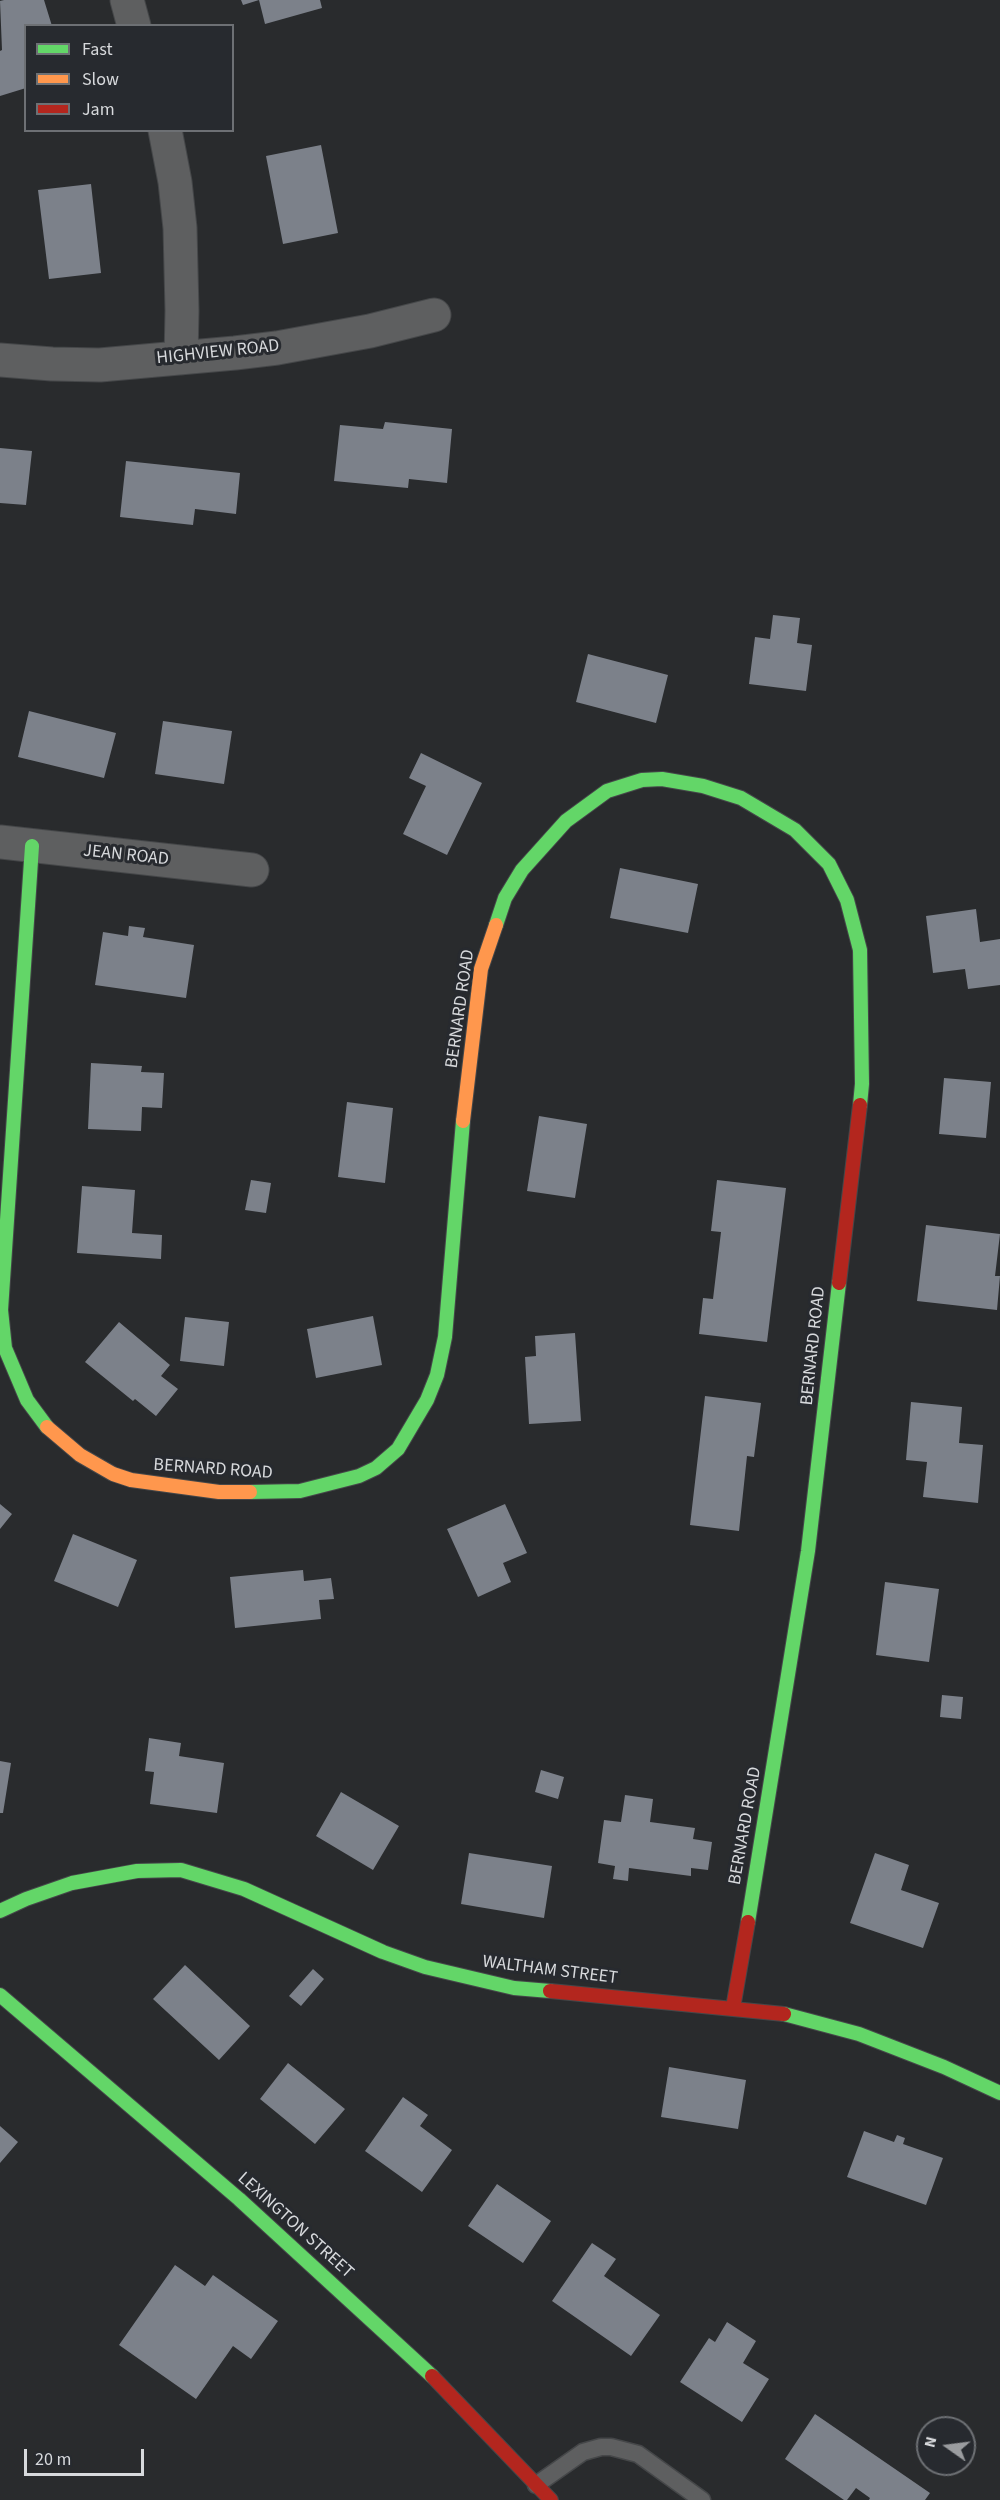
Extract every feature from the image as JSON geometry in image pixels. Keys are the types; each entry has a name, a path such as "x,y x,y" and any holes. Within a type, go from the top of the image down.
{"street":[{"path":"127,0 133,24"},
{"path":"165,132 175,182 180,228 182,311 180,358"},
{"name":"HIGHVIEW ROAD","path":"0,360 100,365 180,358 295,345 370,331 434,315"},
{"name":"BERNARD ROAD","path":"32,846 2,1270 1,1310 5,1348 18,1383 33,1408 50,1430 96,1466 131,1480 168,1487 219,1492 300,1491 359,1476 376,1468 398,1449 428,1400 446,1337 463,1125 481,969 505,898 522,870 566,821 607,791 642,780 662,779 703,786 741,798 795,830 829,864 848,900 860,950 862,1084 808,1551 785,1704 733,2008"},
{"name":"JEAN ROAD","path":"0,842 252,870"},
{"name":"WALTHAM STREET","path":"0,1911 72,1883 137,1871 181,1870 244,1889 383,1952 468,1978 514,1988 796,2016 859,2034 944,2067 1000,2093"},
{"name":"LEXINGTON STREET","path":"0,1995 239,2199 427,2371 550,2500"}],"lane":[{"path":"536,2485 583,2452 601,2447 621,2448 638,2454 702,2500"}],"building":[{"path":"44,0 51,24 24,24 24,89 0,96 0,51 2,50 0,1"},
{"path":"241,0 259,0 243,5"},
{"path":"259,0 320,0 322,8 265,24"},
{"path":"321,145 338,233 283,244 266,156"},
{"path":"91,184 101,273 49,279 38,190"},
{"path":"385,422 452,429 447,483 409,479 408,488 334,481 340,425 383,429"},
{"path":"0,448 32,451 26,505 0,503"},
{"path":"126,461 240,473 236,514 195,509 193,525 120,517"},
{"path":"773,615 800,618 797,643 812,645 806,691 749,684 755,637 770,639"},
{"path":"588,654 668,675 656,723 576,702"},
{"path":"29,711 116,733 104,778 18,757"},
{"path":"163,721 232,731 224,784 155,774"},
{"path":"421,753 482,783 447,855 403,834 426,786 409,778"},
{"path":"620,868 698,884 688,933 610,918"},
{"path":"976,909 980,942 1000,939 1000,985 968,989 965,969 933,973 926,916"},
{"path":"129,926 145,928 143,937 194,945 186,998 95,985 103,932 128,936"},
{"path":"91,1063 142,1066 141,1072 164,1073 162,1108 142,1107 141,1131 88,1129"},
{"path":"944,1078 991,1082 986,1138 939,1134"},
{"path":"347,1102 393,1108 385,1183 338,1177"},
{"path":"539,1116 587,1124 575,1198 527,1191"},
{"path":"251,1180 271,1183 266,1213 245,1210"},
{"path":"717,1180 786,1188 767,1342 699,1334 703,1298 713,1299 721,1232 711,1231"},
{"path":"82,1186 135,1190 132,1233 162,1235 161,1259 77,1253"},
{"path":"926,1225 1000,1234 995,1276 1000,1276 997,1310 917,1301"},
{"path":"373,1316 382,1365 316,1378 307,1329"},
{"path":"185,1317 229,1322 224,1366 180,1361"},
{"path":"119,1322 170,1365 161,1376 178,1389 156,1416 135,1399 133,1401 85,1362"},
{"path":"575,1333 581,1421 529,1424 525,1357 536,1356 535,1336"},
{"path":"705,1396 761,1403 754,1457 747,1456 739,1531 690,1525"},
{"path":"911,1402 962,1407 959,1443 983,1445 978,1503 923,1497 927,1462 906,1460"},
{"path":"0,1504 12,1514 0,1529"},
{"path":"505,1504 527,1553 503,1563 511,1582 478,1597 447,1529"},
{"path":"73,1534 137,1560 118,1607 54,1581"},
{"path":"303,1570 304,1581 331,1578 334,1599 319,1600 321,1619 235,1628 230,1577"},
{"path":"885,1582 939,1589 929,1662 876,1655"},
{"path":"942,1695 963,1697 961,1719 940,1717"},
{"path":"149,1738 181,1743 179,1756 224,1763 217,1813 150,1804 154,1772 145,1771"},
{"path":"0,1761 11,1763 3,1813 0,1813"},
{"path":"541,1770 564,1777 558,1799 535,1792"},
{"path":"341,1792 399,1826 373,1870 316,1836"},
{"path":"625,1795 653,1799 650,1822 695,1828 693,1839 712,1842 708,1870 691,1868 691,1876 629,1868 628,1881 613,1879 615,1866 598,1863 604,1820 621,1822"},
{"path":"469,1853 552,1866 544,1918 461,1904"},
{"path":"875,1853 909,1865 901,1890 939,1903 923,1948 850,1923"},
{"path":"185,1965 250,2026 219,2060 153,1999"},
{"path":"313,1969 324,1979 301,2006 289,1996"},
{"path":"288,2063 345,2109 315,2144 260,2099"},
{"path":"669,2067 746,2080 738,2129 661,2117"},
{"path":"403,2097 428,2115 420,2126 452,2150 422,2192 365,2151"},
{"path":"0,2126 18,2142 0,2163"},
{"path":"864,2131 894,2142 897,2135 905,2138 903,2144 943,2158 926,2205 847,2177"},
{"path":"497,2184 551,2221 523,2263 468,2226"},
{"path":"592,2243 616,2259 604,2276 660,2315 631,2356 552,2301"},
{"path":"175,2265 205,2286 213,2275 278,2321 251,2359 233,2346 196,2399 119,2345"},
{"path":"727,2322 756,2341 743,2363 769,2379 742,2422 680,2382 709,2338 715,2342"},
{"path":"815,2414 930,2493 925,2500 869,2500 870,2498 856,2488 847,2500 844,2500 785,2459"}],"traffic: fast":[{"path":"496,925 505,898 522,870 566,821 607,791 642,780 662,779 703,786 741,798 795,830 829,864 847,900 860,950 862,1084 860,1105"},
{"path":"32,846 1,1310 5,1348 27,1400 47,1427"},
{"path":"250,1492 300,1491 359,1476 376,1468 398,1449 427,1400 437,1375 445,1337 463,1121"},
{"path":"748,1922 808,1551 839,1283"},
{"path":"0,1911 72,1883 137,1871 181,1870 244,1889 383,1952 425,1967 514,1988 550,1991"},
{"path":"0,1995 239,2199 432,2376"},
{"path":"784,2014 859,2034 944,2067 1000,2093"}],"traffic: slow":[{"path":"463,1121 481,969 496,925"},
{"path":"47,1427 80,1455 113,1474 131,1480 219,1492 250,1492"}],"traffic: jam":[{"path":"839,1283 860,1105"},
{"path":"733,2008 748,1922"},
{"path":"550,1991 784,2014"},
{"path":"432,2376 551,2500"}]}
